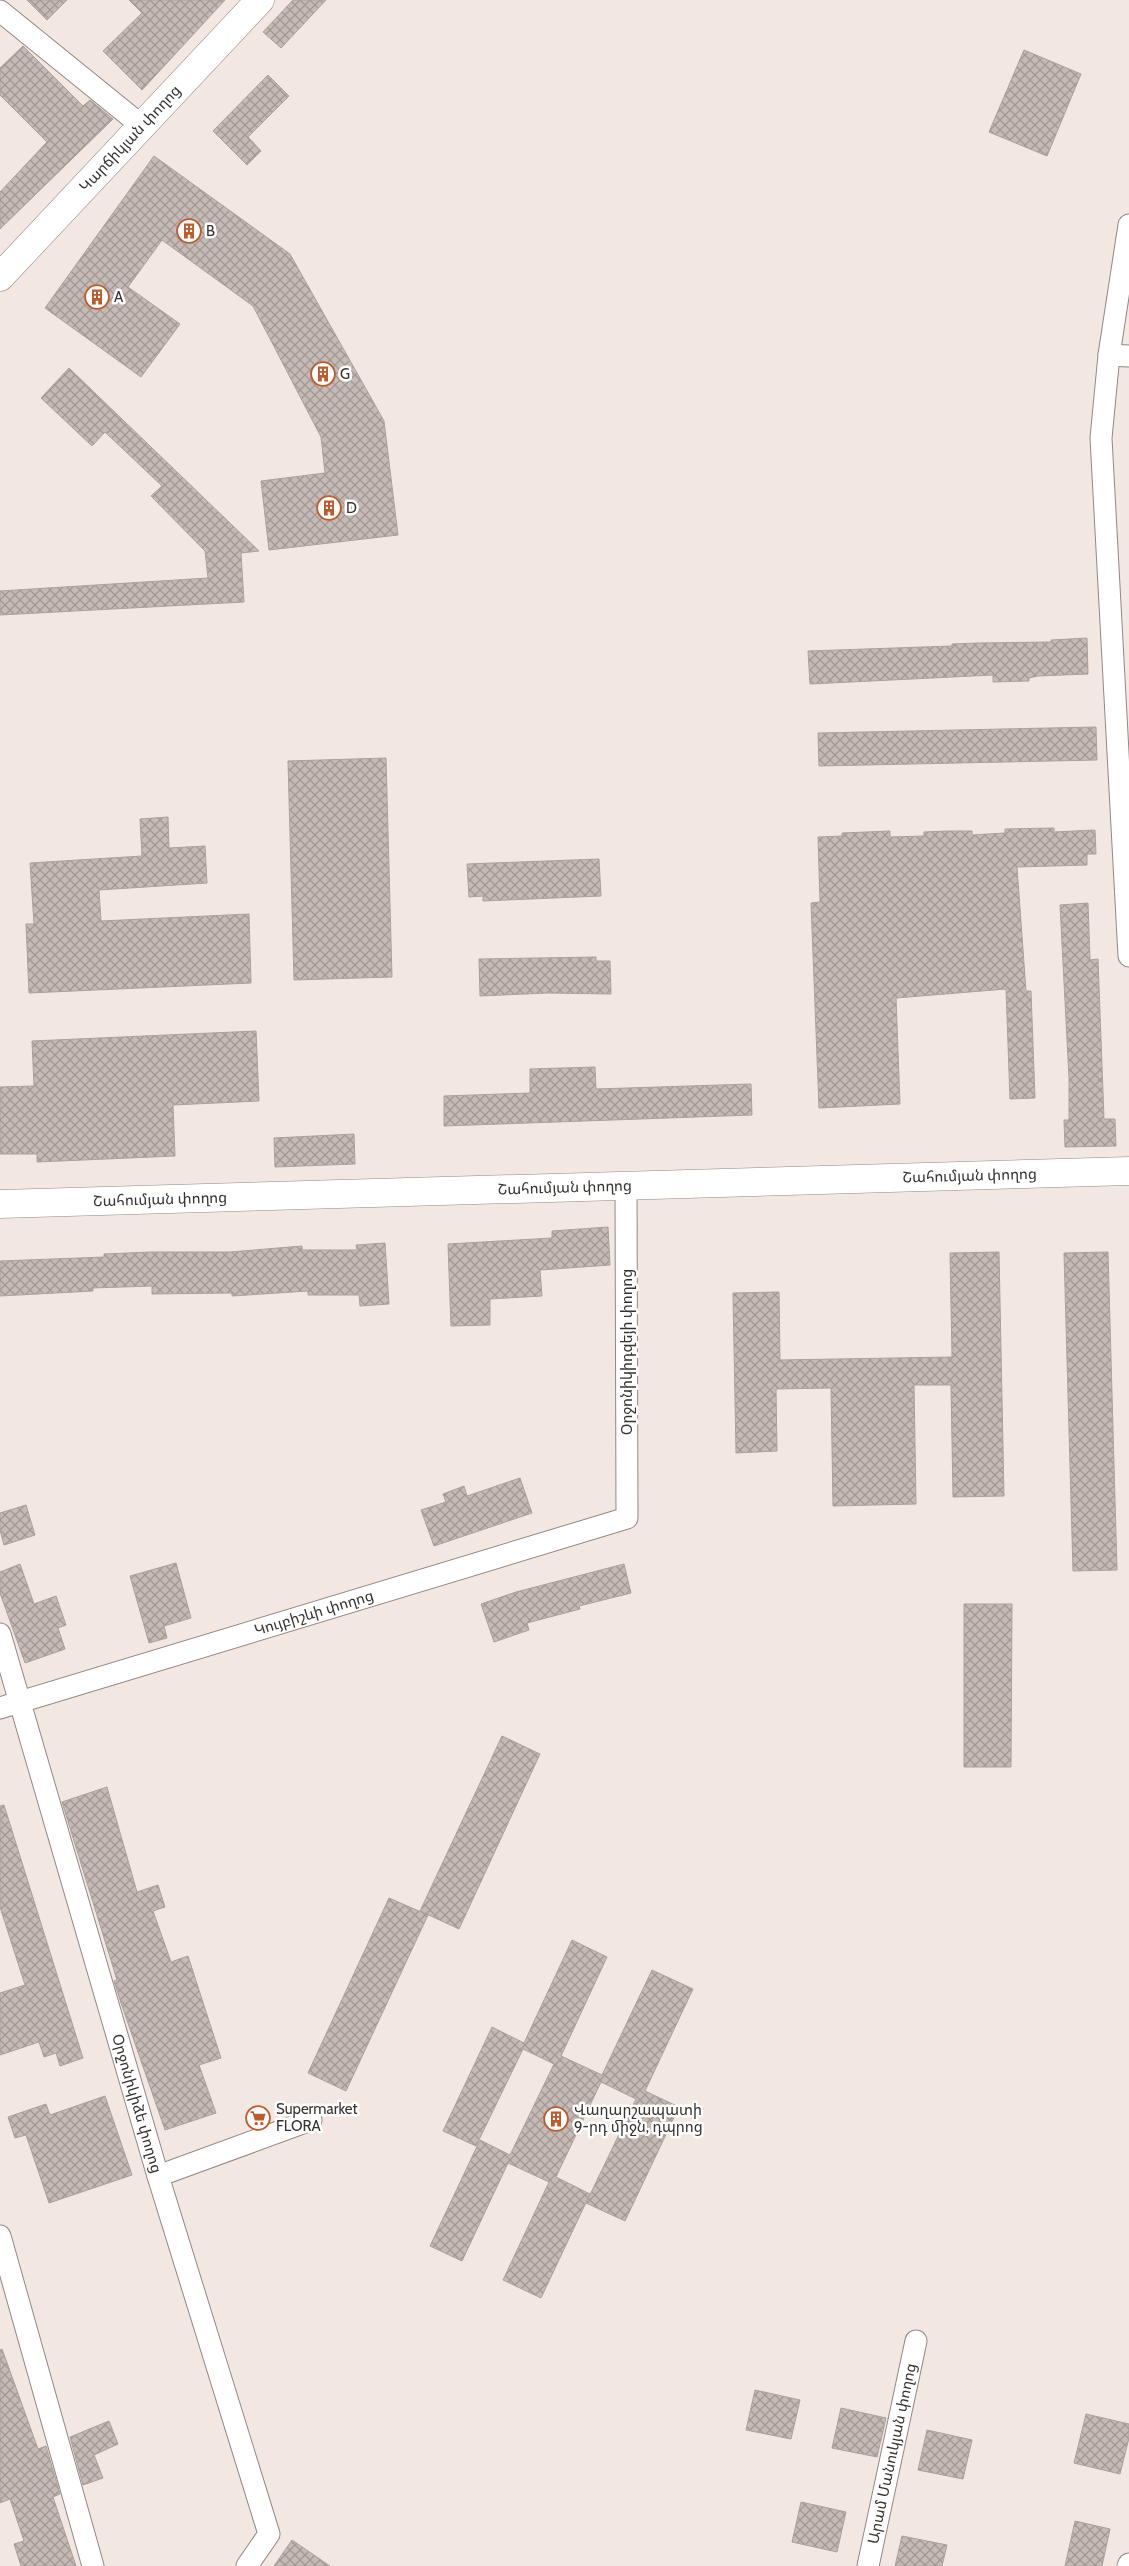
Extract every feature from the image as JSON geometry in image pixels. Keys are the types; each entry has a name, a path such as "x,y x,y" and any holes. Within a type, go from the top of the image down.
{"main road":[{"name":"Կարճիկյան փողոց","path":"0,277 260,0"},
{"name":"Շահումյան փողոց","path":"0,1204 1129,1172"}],"street":[{"path":"0,11 142,126"},
{"path":"1129,225 1119,356 1101,438 1129,956"},
{"name":"Օրջոնիկիդզեյի փողոց","path":"626,1186 627,1518"},
{"name":"Կույբիշևի փողոց","path":"0,1708 21,1700 627,1518"},
{"name":"Օրջոնիկիձե փողոց","path":"0,1634 21,1700 158,2176 269,2534 247,2566"},
{"path":"158,2176 311,2120"},
{"path":"0,2236 93,2566"},
{"name":"Արամ Մանուկյան փողոց","path":"868,2566 916,2341"}],"building":[{"path":"27,0 67,0 47,20"},
{"path":"129,0 225,0 142,90 103,51 142,13"},
{"path":"293,0 326,0 281,48 263,32"},
{"path":"23,46 83,106 90,100 113,119 0,229 0,192 47,142 0,95 0,68"},
{"path":"1024,50 1081,74 1047,156 989,132"},
{"path":"268,75 289,96 248,137 261,151 247,165 213,131"},
{"path":"154,156 290,254 384,421 398,535 269,550 261,481 325,473 321,437 253,306 162,240 128,287 180,324 141,377 45,308"},
{"path":"69,368 259,551 241,553 244,602 0,615 0,591 208,578 205,551 151,496 162,486 105,432 92,446 41,398"},
{"path":"1087,638 1088,674 1038,676 1029,678 1029,681 993,682 993,675 810,684 808,651 952,646 952,644 978,643 1051,642 1051,640"},
{"path":"1096,727 1097,760 819,766 818,733"},
{"path":"386,758 392,977 294,980 288,761"},
{"path":"168,817 169,848 205,846 207,883 99,890 101,921 249,914 251,983 29,993 26,924 34,924 30,863 142,856 140,819"},
{"path":"1054,828 1054,832 1095,830 1096,854 1087,854 1087,865 1017,867 1026,991 1031,991 1035,1098 1010,1099 1006,989 896,998 900,1104 819,1108 811,903 820,902 818,837 842,836 842,833 890,831 890,837 924,836 924,832 947,831 972,831 972,835 1005,833 1005,829"},
{"path":"599,859 601,896 483,901 483,896 469,897 467,864"},
{"path":"1088,903 1090,960 1098,959 1104,1119 1115,1119 1116,1146 1065,1147 1064,1120 1069,1120 1069,1078 1060,905"},
{"path":"596,957 596,961 610,961 611,994 548,993 480,996 479,959"},
{"path":"256,1031 259,1101 173,1105 175,1156 37,1162 37,1154 0,1154 0,1087 34,1086 32,1041"},
{"path":"595,1067 596,1089 751,1084 752,1115 444,1126 444,1096 530,1093 530,1069"},
{"path":"354,1134 355,1164 275,1167 274,1138"},
{"path":"608,1227 610,1265 540,1270 542,1296 490,1299 490,1325 451,1326 448,1244 552,1238 552,1231"},
{"path":"385,1243 389,1304 360,1306 359,1295 308,1295 308,1291 232,1296 232,1293 152,1294 152,1286 93,1288 93,1291 0,1296 0,1261 104,1257 104,1254 151,1252 230,1252 302,1246 302,1250 357,1250 356,1245"},
{"path":"999,1252 1004,1496 953,1497 951,1385 914,1385 916,1504 833,1506 831,1388 776,1389 777,1451 736,1453 733,1293 779,1292 780,1360 952,1357 950,1253"},
{"path":"1108,1252 1117,1570 1073,1571 1064,1253"},
{"path":"520,1478 532,1513 434,1546 421,1510 446,1502 443,1494 464,1486 467,1496"},
{"path":"26,1505 35,1535 4,1545 0,1530 0,1513"},
{"path":"176,1563 191,1618 164,1626 167,1638 149,1643 130,1576"},
{"path":"20,1564 34,1604 56,1596 66,1625 58,1628 65,1649 25,1663 0,1593 0,1572"},
{"path":"624,1564 631,1593 579,1606 580,1609 527,1623 529,1630 494,1642 481,1604 516,1592"},
{"path":"964,1604 1012,1604 1011,1767 964,1767"},
{"path":"502,1736 540,1754 459,1929 420,1911"},
{"path":"107,1787 137,1892 158,1885 165,1907 153,1911 171,1962 188,1956 221,2058 199,2065 216,2113 165,2130 114,1981 117,1980 62,1802"},
{"path":"4,1805 83,2058 60,2066 56,2053 44,2057 39,2042 0,2055 0,1993 25,1985 0,1907 0,1806"},
{"path":"389,1898 428,1915 346,2091 308,2073"},
{"name":"Վաղարշապատի 9-րդ միջն, դպրոց","path":"572,1940 607,1957 561,2056 602,2075 652,1970 693,1989 645,2091 679,2107 625,2221 586,2203 636,2099 601,2082 556,2177 590,2194 541,2298 503,2280 549,2182 508,2163 462,2261 430,2246 480,2140 510,2155 554,2064 523,2049 476,2146 443,2131 492,2027 524,2043"},
{"path":"105,2096 132,2175 49,2203 26,2135 15,2138 8,2117 46,2104 50,2115"},
{"path":"2,2349 38,2449 46,2446 60,2494 53,2497 76,2566 21,2566 14,2544 24,2541 10,2499 0,2503 0,2350"},
{"path":"755,2390 800,2400 791,2439 746,2430"},
{"path":"841,2408 886,2418 877,2457 832,2448"},
{"path":"1086,2414 1129,2424 1129,2438 1120,2474 1074,2463"},
{"path":"109,2421 118,2444 94,2455 103,2478 83,2485 70,2437"},
{"path":"927,2430 972,2440 963,2479 918,2470"},
{"path":"801,2502 846,2512 837,2552 792,2542"},
{"path":"1075,2521 1110,2529 1102,2566 1065,2566"},
{"path":"902,2536 947,2545 942,2566 895,2566"},
{"path":"292,2540 330,2566 274,2566"}],"place":[{"name":"B","path":"189,231"},
{"name":"A","path":"97,297"},
{"name":"G","path":"323,374"},
{"name":"D","path":"329,508"},
{"name":"Supermarket FLORA","path":"258,2118"},
{"name":"Վաղարշապատի 9-րդ միջն, դպրոց","path":"556,2119"}]}
